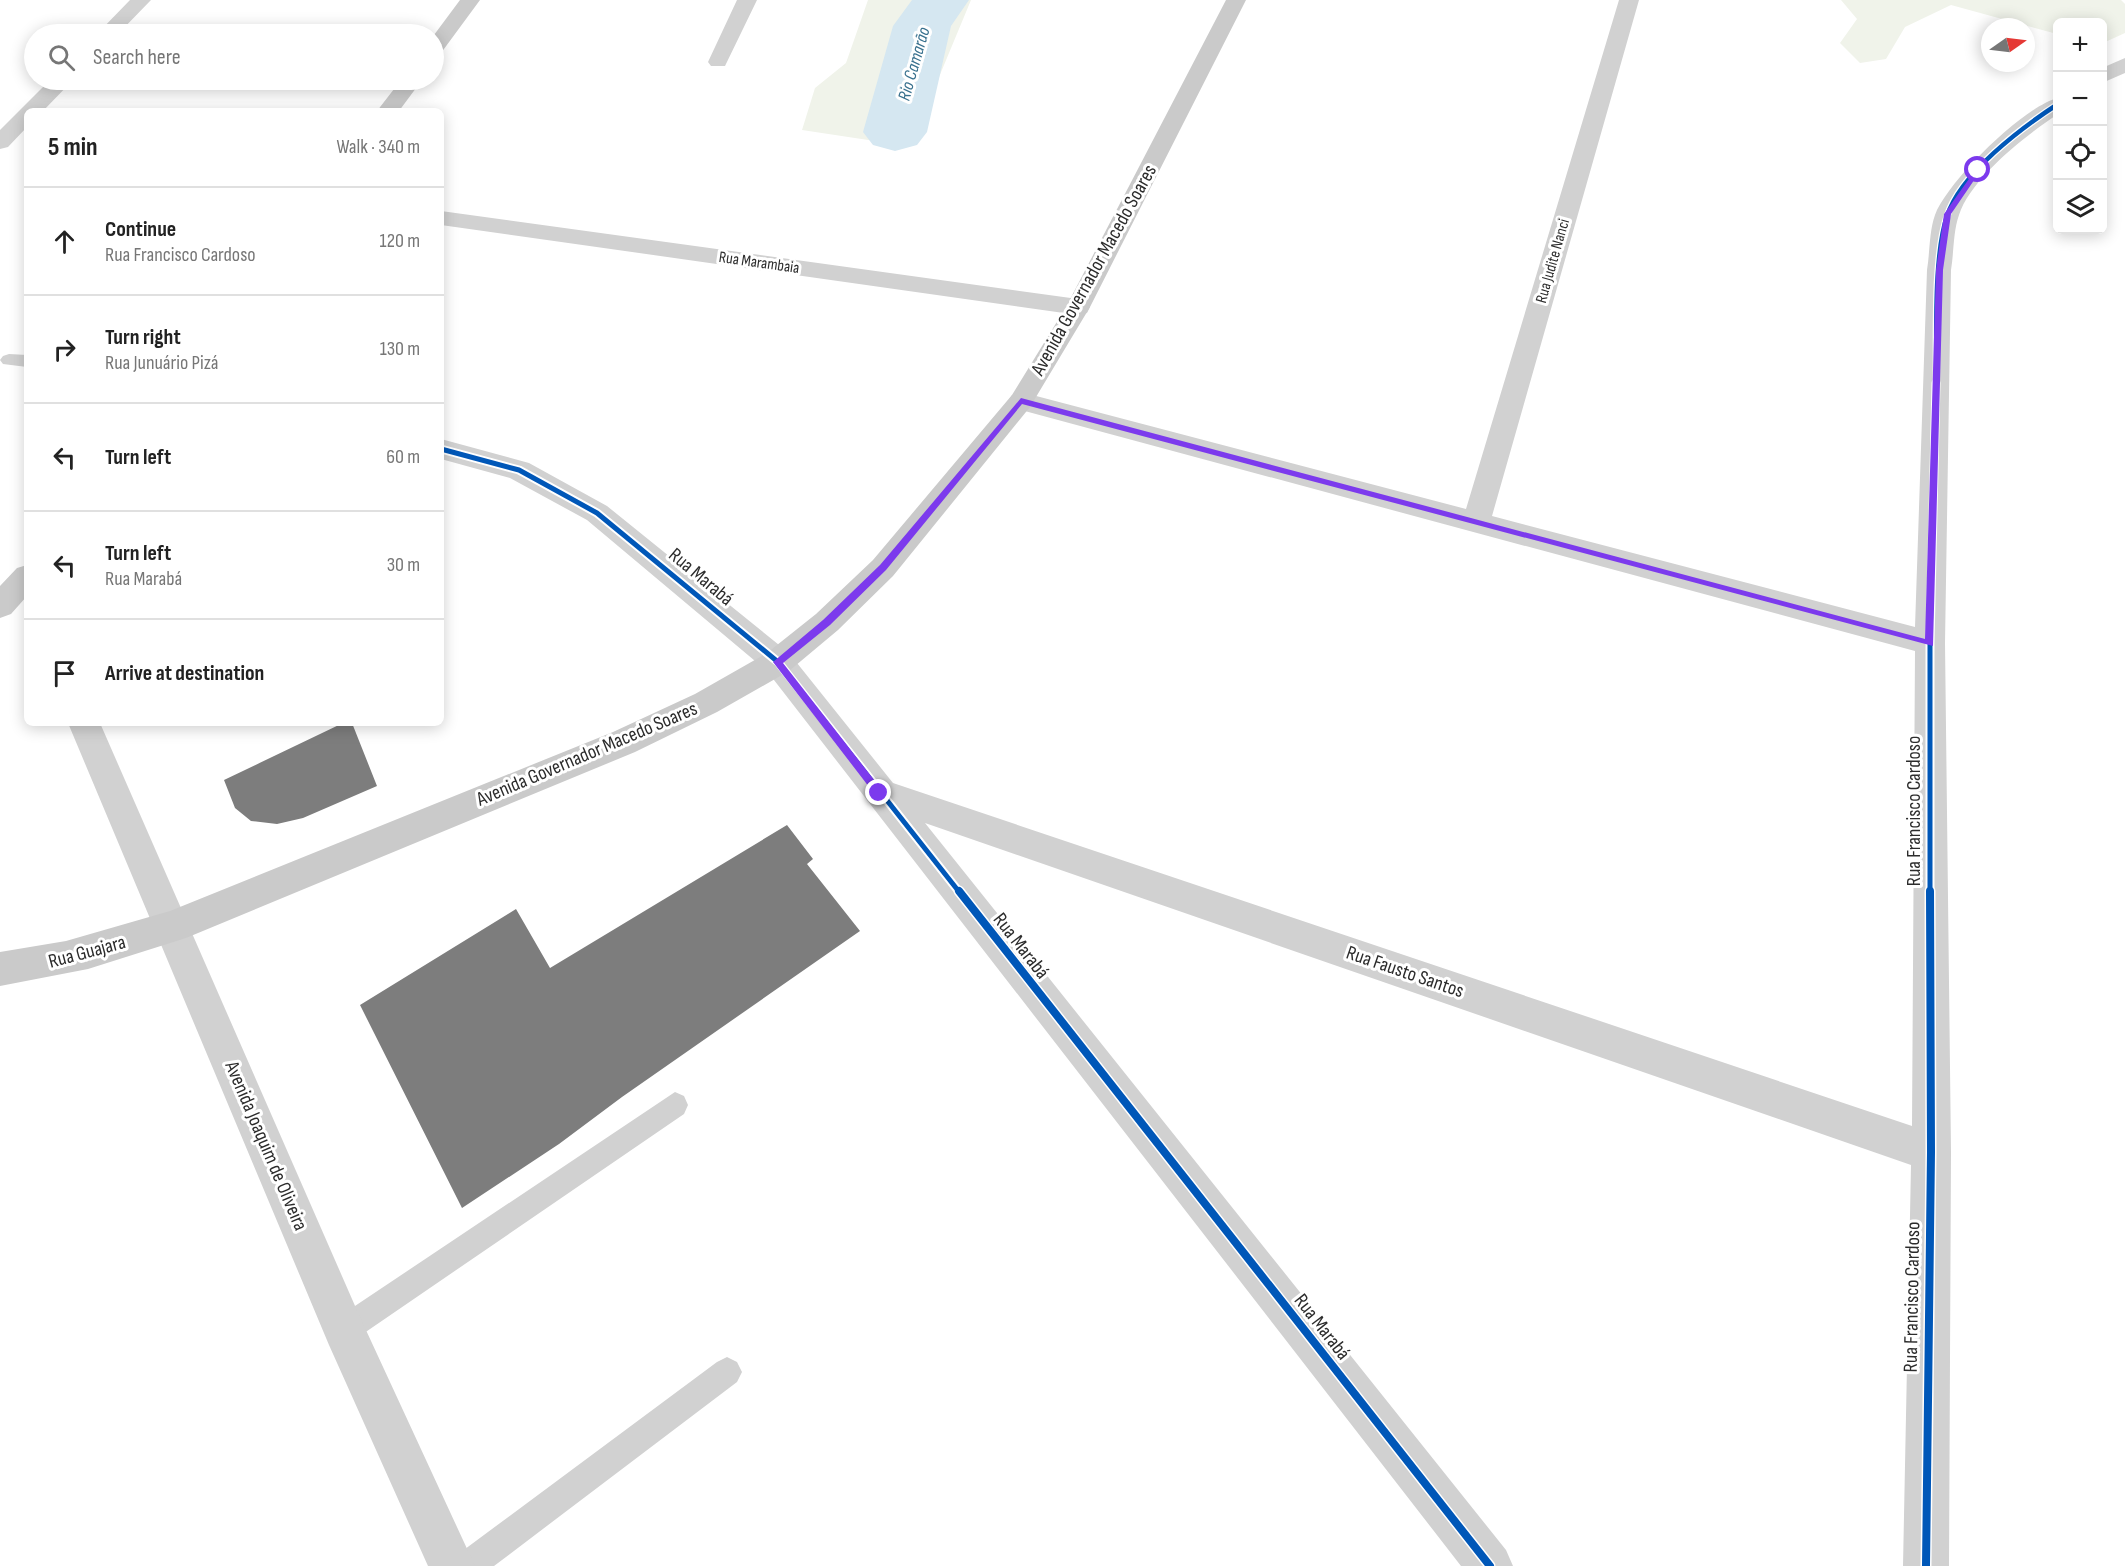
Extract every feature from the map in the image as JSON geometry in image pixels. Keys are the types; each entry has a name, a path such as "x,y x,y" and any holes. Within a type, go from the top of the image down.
{"main road":[{"path":"444,35 470,0"},
{"name":"Avenida Governador Macedo Soares","path":"173,927 624,742 706,703 778,662 826,622 883,568 1021,401 1078,308 1236,0"},
{"path":"390,108 404,90"},
{"path":"0,606 24,585"},
{"name":"Rua Guajara","path":"0,969 39,964 173,927"}],"street":[{"path":"117,24 141,0"},
{"path":"718,62 747,0"},
{"name":"Rua Judite Nanci","path":"1476,523 1629,0"},
{"path":"2107,75 2125,64"},
{"path":"34,108 52,90"},
{"name":"Rua Francisco Cardoso","path":"1926,1566 1930,1152 1930,643 1940,270 1947,214 1978,170 2038,116 2053,107"},
{"path":"8,138 24,119"},
{"name":"Rua Marambaia","path":"444,218 1078,308"},
{"path":"1021,401 1930,643"},
{"name":"Rua Marabá","path":"444,449 519,470 597,513 778,662 1490,1566"},
{"name":"Avenida Joaquim de Oliveira","path":"85,726 344,1330 452,1566"},
{"name":"Rua Fausto Santos","path":"879,793 1930,1152"}],"lane":[{"path":"9,360 24,361"},
{"path":"344,1330 675,1105"},
{"path":"468,1566 727,1372"}],"shaded area":[{"path":"868,0 971,0 922,118 888,143 802,130 815,88 846,63"},
{"path":"1841,0 2121,0 2125,4 2125,33 2107,41 2107,18 2053,18 2053,33 2035,28 2035,18 1999,18 1951,5 1905,27 1886,59 1860,63 1840,43 1857,19"}],"building":[{"path":"337,726 353,726 377,786 303,818 277,824 251,821 235,808 224,780"},
{"path":"787,825 813,859 807,864 860,931 622,1097 559,1144 462,1208 360,1005 516,909 550,968"}],"waterway":[{"name":"Rio Camarão","path":"895,132 922,26 941,0"}],"cycle path":[{"path":"1926,1566 1931,1152 1930,643 1939,270 1945,222 1953,201 1964,186 2012,138 2053,107"},
{"path":"444,450 519,470 597,513 778,662 1490,1566"}],"route":[{"path":"879,793 778,662 826,622 883,568 1021,401 1930,643 1940,270 1947,214 1978,170"}]}
